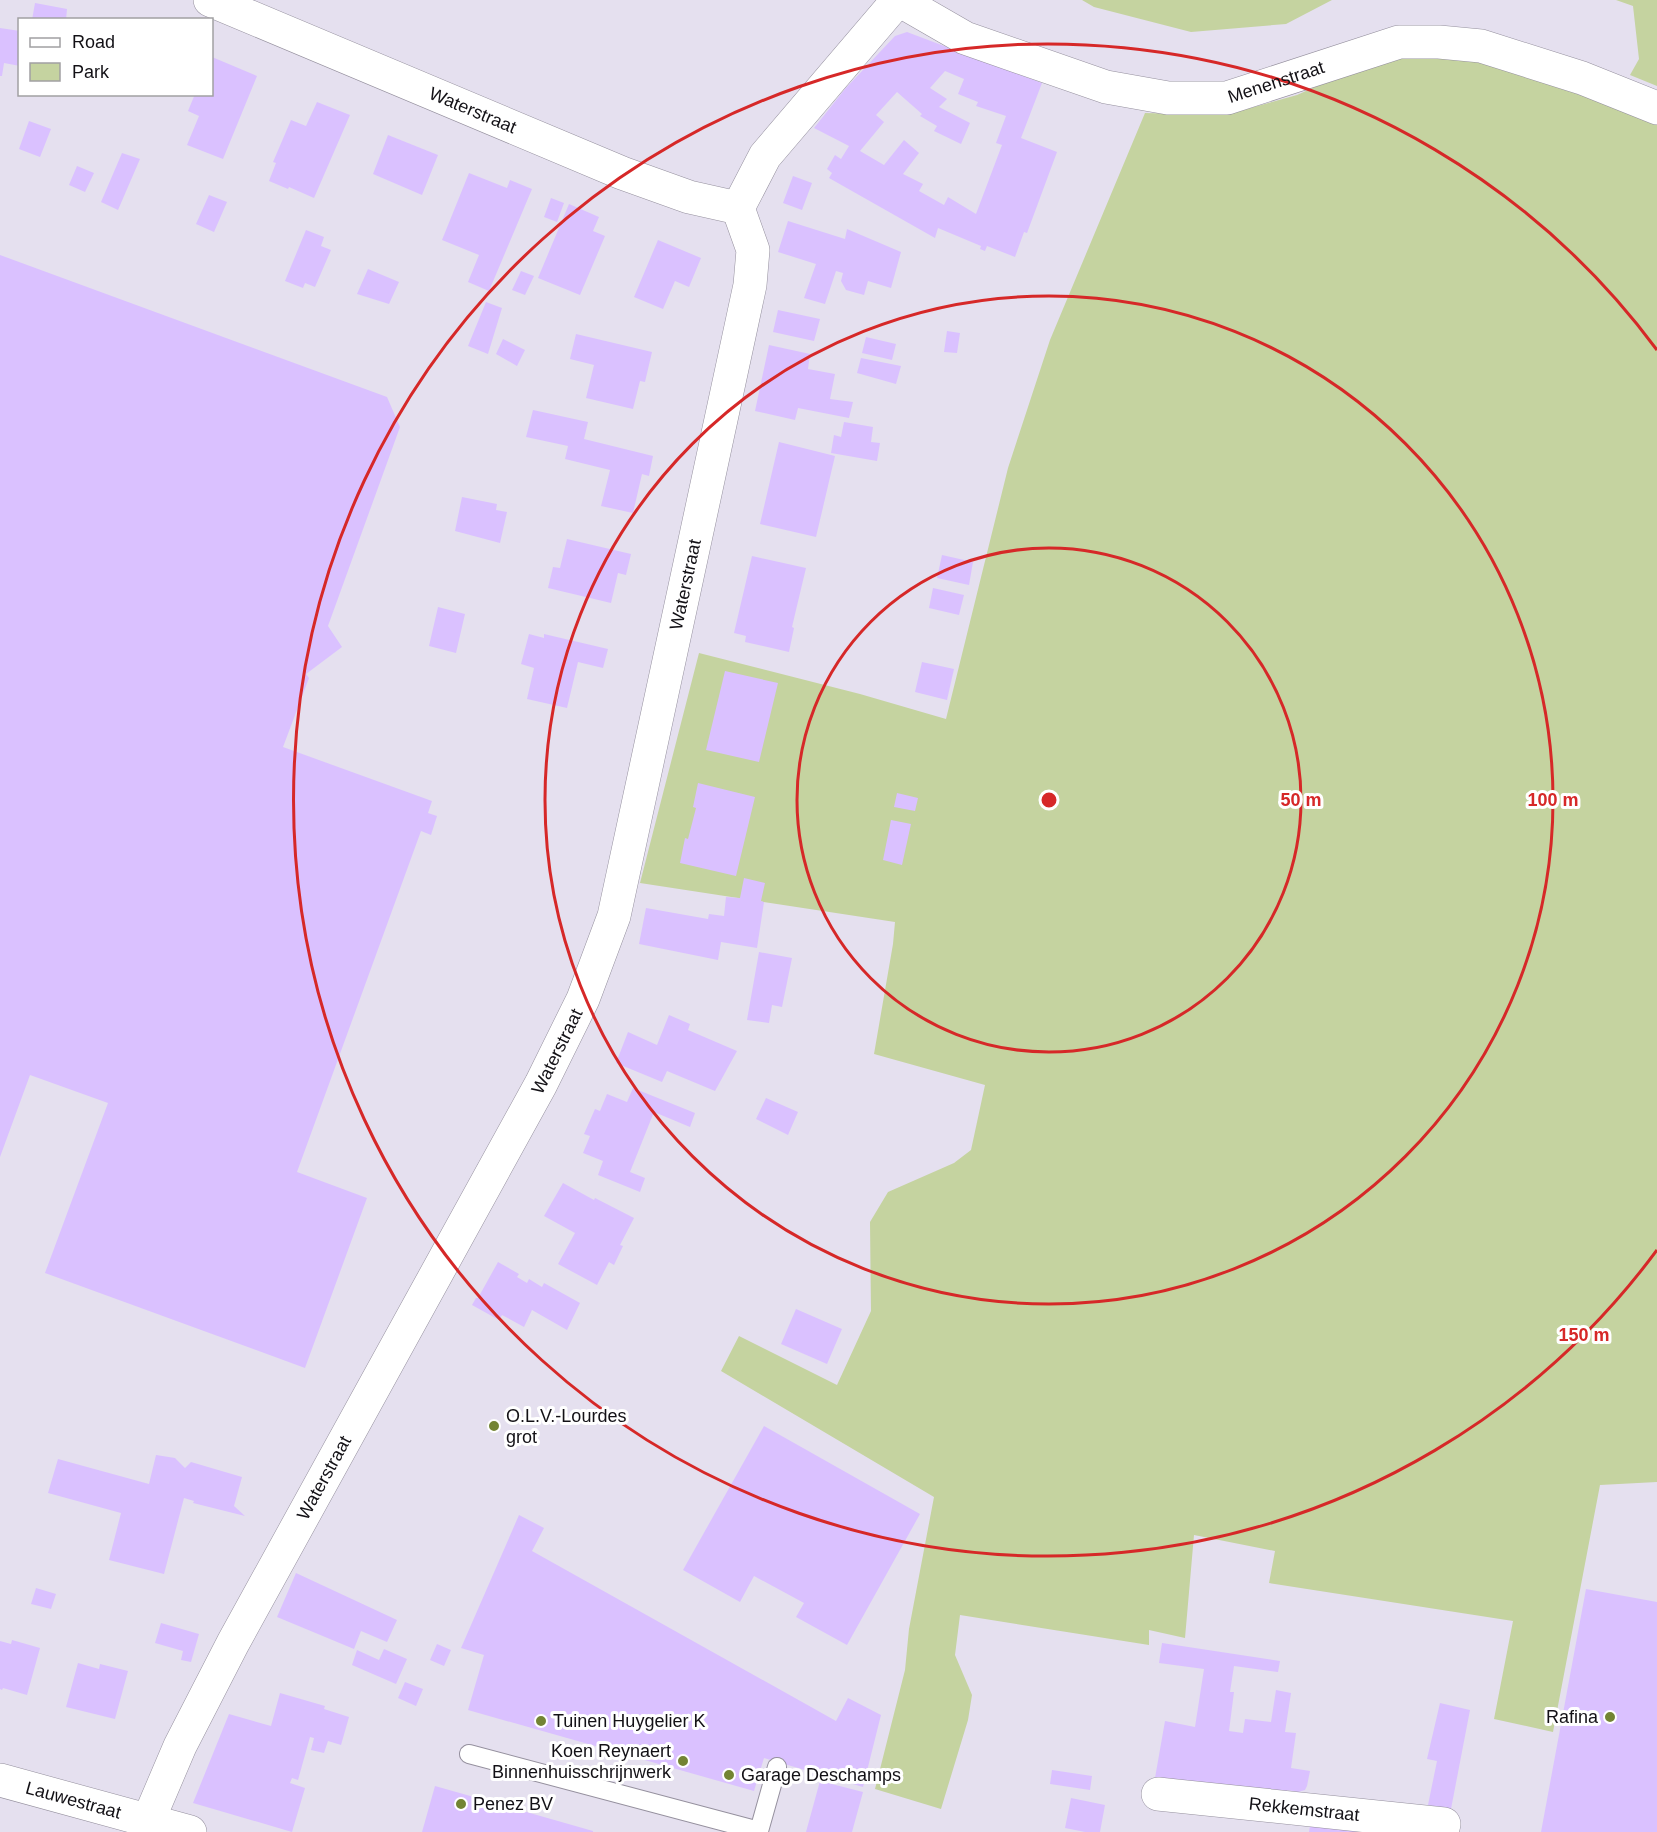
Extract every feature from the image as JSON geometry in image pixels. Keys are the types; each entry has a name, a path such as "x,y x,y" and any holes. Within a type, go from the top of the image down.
{"street":[{"name":"Waterstraat","path":"148,1821 180,1746 233,1643 541,1084 583,999 614,916 750,285 753,250 738,208 689,197 622,172 210,0"},
{"path":"738,208 765,156 898,0"},
{"name":"Menenstraat","path":"898,0 965,38 1106,87 1168,98 1227,98 1399,42 1439,42 1481,46 1582,78 1657,108"},
{"name":"Lauwestraat","path":"0,1780 148,1821"},
{"name":"Rekkemstraat","path":"1158,1794 1444,1824 1442,1832"},
{"path":"148,1821 184,1831"}],"lane":[{"path":"469,1754 759,1831 777,1767"}],"green space":[{"path":"1082,0 1332,0 1286,24 1191,32 1094,7"},
{"path":"1616,0 1657,0 1657,86 1630,75 1639,59 1633,6"},
{"path":"1420,56 1471,59 1657,120 1657,1482 1600,1485 1553,1732 1494,1719 1513,1621 1269,1583 1275,1551 1194,1535 1185,1638 1149,1630 1149,1645 960,1615 955,1655 972,1695 968,1720 941,1809 875,1789 905,1670 909,1629 934,1497 721,1371 739,1336 837,1385 871,1311 870,1222 888,1192 954,1163 971,1150 985,1085 874,1054 895,922 640,883 699,653 860,694 946,719 1008,468 1050,340 1145,113 1225,115 1297,95 1371,62"}],"building":[{"path":"35,3 67,9 66,18 32,18"},
{"path":"0,28 18,31 18,66 4,63 2,76 0,76"},
{"path":"907,32 1042,83 1021,138 1057,152 1027,233 1024,232 1015,257 987,246 985,251 980,249 981,246 938,228 935,238 829,178 832,173 827,169 835,155 841,159 849,146 814,128 845,89 895,36","holes":["945,71 964,79 958,94 978,102 976,106 1006,116 996,143 1002,145 976,214 948,197 944,205 919,191 923,184 903,174 919,153 904,140 884,165 860,151 884,122 876,115 897,92 922,114 920,116 937,126 934,131 961,144 970,123 939,107 947,99 930,88"]},
{"path":"213,57 257,76 223,159 187,145 199,116 188,111 194,96 213,96"},
{"path":"317,102 350,115 314,198 269,181 276,163 273,162 291,120 306,126"},
{"path":"29,121 51,129 40,157 19,149"},
{"path":"388,135 438,155 422,195 373,174"},
{"path":"122,153 140,159 118,210 101,202"},
{"path":"77,166 94,173 85,192 69,185"},
{"path":"469,173 507,188 510,180 532,189 489,291 468,282 479,255 442,240"},
{"path":"793,176 812,183 802,210 783,203"},
{"path":"209,195 227,202 214,232 196,224"},
{"path":"551,198 564,203 557,222 544,217"},
{"path":"569,204 599,217 593,231 605,236 580,295 538,278"},
{"path":"788,221 845,239 847,229 901,252 891,288 868,281 864,295 846,290 841,281 843,273 836,271 825,304 804,298 816,264 778,252"},
{"path":"306,230 324,237 321,246 331,250 315,287 305,283 303,288 285,281"},
{"path":"658,240 701,258 689,287 675,281 663,309 634,297"},
{"path":"0,255 387,397 400,427 328,626 342,647 306,674 309,678 283,747 432,801 428,813 437,816 431,835 421,831 297,1172 367,1198 305,1368 45,1273 108,1103 30,1075 0,1157"},
{"path":"368,269 399,282 389,304 357,294"},
{"path":"521,271 534,276 525,295 512,290"},
{"path":"486,302 502,308 488,354 468,346"},
{"path":"778,310 820,319 814,341 773,332"},
{"path":"947,331 960,333 957,353 944,352"},
{"path":"576,334 652,352 645,382 640,381 633,409 586,398 594,365 570,359"},
{"path":"866,337 896,344 892,360 862,353"},
{"path":"503,339 525,350 517,366 496,354"},
{"path":"769,345 810,354 808,369 835,374 830,399 853,402 849,418 798,408 795,420 755,411"},
{"path":"861,358 901,366 896,384 857,373"},
{"path":"533,410 588,422 584,439 653,456 649,476 642,474 633,513 601,506 610,470 565,459 568,446 526,437"},
{"path":"844,422 873,427 871,442 880,443 877,461 831,453 834,435 841,437"},
{"path":"779,442 835,456 816,537 760,524"},
{"path":"462,497 497,504 496,510 507,512 500,543 455,531"},
{"path":"567,539 631,554 626,575 618,573 611,603 548,588 553,567 560,568"},
{"path":"942,555 973,562 969,585 937,578"},
{"path":"752,556 806,568 792,627 794,628 789,652 745,642 746,636 734,633"},
{"path":"933,588 964,595 959,615 929,608"},
{"path":"438,607 465,614 456,653 429,646"},
{"path":"529,634 544,638 544,634 608,649 603,668 578,662 567,708 527,699 534,668 521,664"},
{"path":"922,662 954,669 947,700 915,692"},
{"path":"725,671 778,683 759,762 706,750"},
{"path":"698,783 755,797 736,876 680,863 685,838 688,839 696,808 693,807"},
{"path":"897,793 918,798 915,811 894,807"},
{"path":"891,820 911,824 902,865 883,860"},
{"path":"744,878 765,883 757,948 721,942 718,960 639,944 646,908 708,919 709,914 724,916 726,897 740,898"},
{"path":"759,952 792,958 782,1007 772,1005 769,1023 747,1020"},
{"path":"669,1015 690,1024 688,1030 737,1051 715,1091 667,1071 662,1082 616,1063 628,1032 657,1045"},
{"path":"633,1088 695,1113 690,1127 654,1112 630,1172 645,1178 640,1192 598,1175 603,1161 583,1153 590,1136 584,1134 595,1109 600,1111 607,1094 627,1102"},
{"path":"766,1098 798,1112 788,1135 756,1119"},
{"path":"563,1183 634,1218 620,1245 623,1246 614,1265 609,1262 597,1285 558,1264 575,1233 544,1216"},
{"path":"498,1262 519,1274 517,1277 527,1283 529,1279 542,1287 544,1283 580,1303 567,1330 532,1310 524,1327 502,1315 499,1320 472,1305"},
{"path":"796,1309 842,1329 827,1364 781,1344"},
{"path":"764,1426 920,1514 847,1645 796,1617 804,1603 754,1576 740,1602 683,1570"},
{"path":"156,1455 175,1458 185,1468 191,1462 242,1477 234,1506 245,1516 193,1503 194,1501 184,1498 164,1574 109,1560 121,1513 48,1493 58,1459 149,1484"},
{"path":"519,1515 544,1528 532,1551 836,1721 848,1698 881,1715 863,1787 764,1758 754,1791 468,1710 484,1655 461,1648"},
{"path":"296,1573 397,1620 387,1642 361,1631 354,1649 277,1617"},
{"path":"36,1588 56,1594 51,1609 31,1604"},
{"name":"Rafina","path":"1586,1589 1657,1602 1657,1832 1541,1832"},
{"path":"161,1623 199,1634 191,1662 181,1660 183,1651 155,1643"},
{"path":"12,1640 40,1648 27,1695 0,1689 0,1641 11,1644"},
{"path":"1162,1643 1280,1661 1278,1672 1234,1666 1230,1692 1234,1692 1229,1731 1243,1733 1245,1719 1271,1722 1276,1690 1291,1693 1285,1732 1296,1733 1291,1768 1310,1771 1305,1790 1298,1792 1287,1790 1286,1797 1155,1778 1165,1721 1195,1727 1204,1669 1159,1663"},
{"path":"437,1644 451,1650 444,1666 430,1660"},
{"path":"384,1649 407,1659 396,1684 352,1665 357,1650 379,1660"},
{"path":"78,1663 99,1669 100,1664 128,1671 115,1719 66,1707"},
{"path":"405,1682 423,1689 416,1706 398,1698"},
{"path":"280,1693 325,1706 324,1709 349,1717 341,1745 328,1741 324,1753 311,1750 314,1738 310,1737 298,1780 292,1778 290,1783 305,1788 292,1832 193,1803 229,1714 271,1726"},
{"path":"1440,1703 1470,1710 1451,1809 1428,1805 1437,1761 1427,1759"},
{"path":"1052,1770 1092,1776 1090,1790 1050,1784"},
{"path":"820,1781 863,1792 852,1832 806,1832"},
{"path":"435,1786 593,1831 593,1832 422,1832"},
{"path":"1071,1798 1105,1805 1100,1832 1065,1828"},
{"path":"1311,1818 1401,1832 1309,1832"}],"place":[{"name":"O.L.V.-Lourdes grot","path":"494,1426"},
{"name":"Rafina","path":"1610,1717"},
{"name":"Tuinen Huygelier K","path":"541,1721"},
{"name":"Koen Reynaert Binnenhuisschrijnwerk","path":"683,1761"},
{"name":"Garage Deschamps","path":"729,1775"},
{"name":"Penez BV","path":"461,1804"}]}
